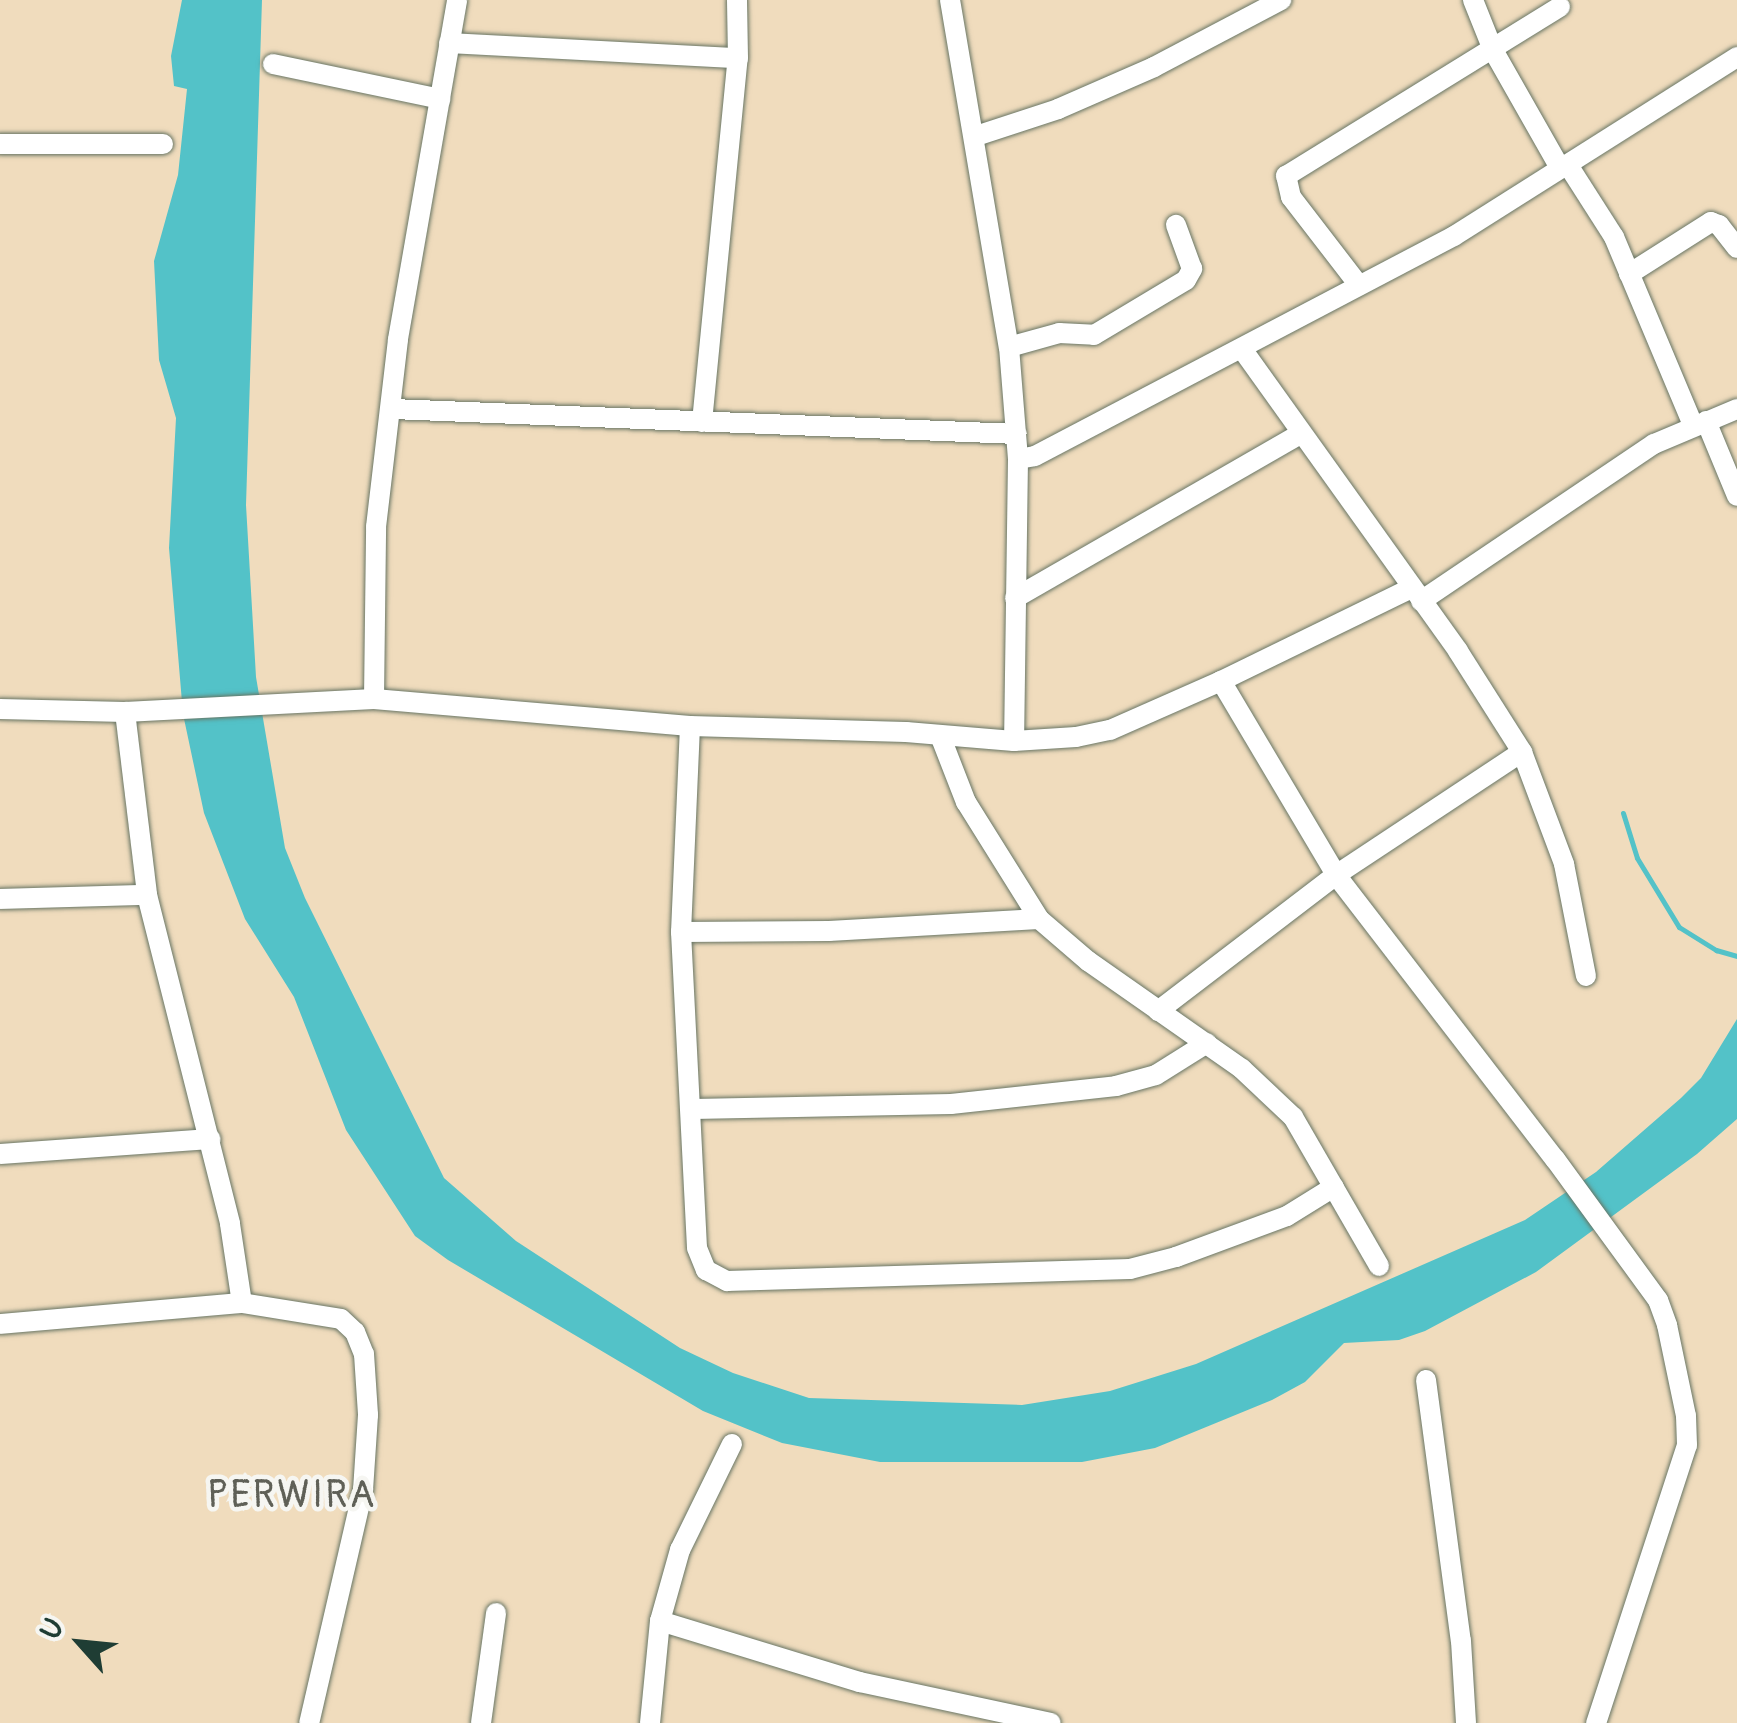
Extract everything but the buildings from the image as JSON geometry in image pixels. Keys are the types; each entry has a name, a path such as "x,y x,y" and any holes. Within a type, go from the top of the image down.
{"street":[{"path":"374,699 373,554 398,339 457,0"},
{"path":"702,422 738,58 737,0"},
{"path":"950,0 976,136 1008,346 1016,434 1014,741"},
{"path":"976,136 1058,109 1154,68 1281,0"},
{"path":"1473,0 1493,50 1564,167 1614,238 1737,496"},
{"path":"1358,284 1291,198 1286,176 1560,6"},
{"path":"450,43 738,58"},
{"path":"1018,460 1035,456 1454,236 1737,57"},
{"path":"273,64 440,99"},
{"path":"0,144 163,144"},
{"path":"1629,274 1711,222 1719,225 1737,248"},
{"path":"1008,346 1059,333 1094,334 1186,280 1192,269 1176,225"},
{"path":"1242,349 1522,752 1564,864 1586,976"},
{"path":"0,709 126,712 374,699 690,726 941,738 1014,741 1110,730 1416,595 1579,491 1700,423 1737,409"},
{"path":"392,410 1016,434"},
{"path":"1015,598 1300,434"},
{"path":"1221,681 1336,875 1555,1159 1658,1300 1667,1325 1688,1433 1596,1723"},
{"path":"126,712 147,895 230,1224 242,1303"},
{"path":"690,726 681,932 698,1248 706,1270 727,1281 1130,1268 1176,1257 1287,1216 1334,1187"},
{"path":"941,738 966,802 1039,919 1158,1011 1207,1043 1294,1117 1379,1266"},
{"path":"1158,1011 1336,875 1522,752"},
{"path":"0,898 147,895"},
{"path":"681,932 829,931 1039,919"},
{"path":"693,1109 951,1104 1116,1086 1156,1075 1207,1043"},
{"path":"0,1154 210,1139"},
{"path":"0,1324 242,1303 340,1320 355,1332 364,1354 368,1415 363,1490 308,1723"},
{"path":"1426,1380 1461,1640 1466,1723"},
{"path":"650,1723 660,1621 680,1550 732,1444"},
{"path":"481,1723 496,1613"},
{"path":"660,1621 860,1682 1051,1723"}],"water":[{"path":"182,0 262,0 246,505 256,677 285,848 305,898 444,1178 516,1241 680,1348 733,1373 809,1398 1022,1405 1110,1391 1196,1364 1525,1220 1596,1172 1681,1098 1701,1078 1737,1019 1737,1119 1697,1154 1536,1272 1425,1331 1399,1340 1344,1343 1305,1382 1272,1400 1155,1448 1082,1462 880,1462 782,1443 703,1411 448,1260 415,1236 346,1130 294,997 245,919 204,813 183,714 169,548 176,418 159,360 154,261 178,175 187,89 174,86 171,56"}],"waterway":[{"path":"1623,813 1637,858 1679,927 1716,950 1737,956"}],"district":[{"name":"PERWIRA","path":"292,1496"}]}
